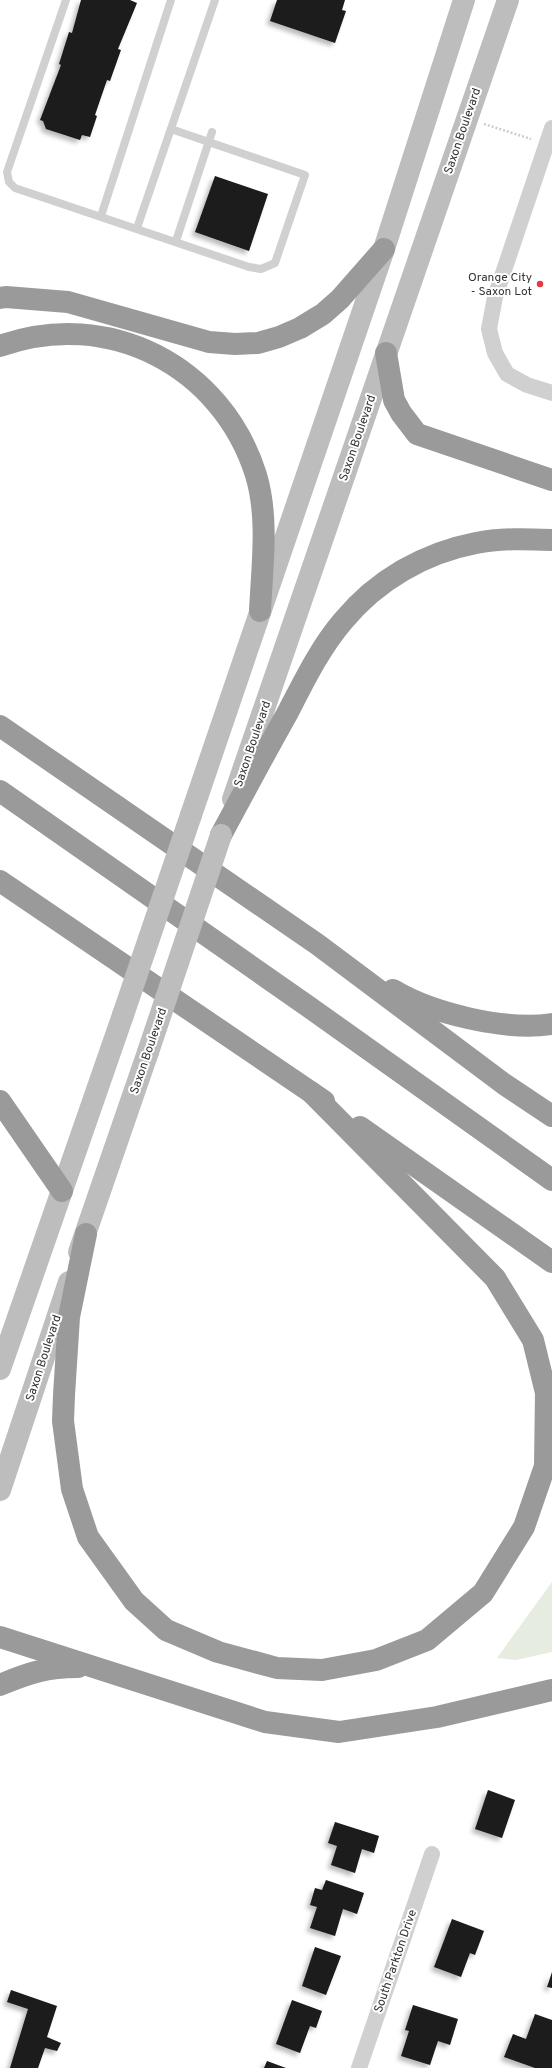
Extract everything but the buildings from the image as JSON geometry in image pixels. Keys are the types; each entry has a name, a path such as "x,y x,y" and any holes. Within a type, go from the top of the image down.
{"highway":[{"path":"0,298 6,297 68,302 210,342 235,344 258,343 279,337 300,328 324,314 340,299 384,249"},
{"path":"0,346 16,340 50,335 78,334 111,338 142,348 168,360 193,380 235,427 256,476 264,532 260,611"},
{"path":"386,354 394,400 400,413 417,434 552,480"},
{"path":"221,835 315,662 343,621 366,597 394,574 433,555 477,542 517,539 552,540"},
{"path":"0,726 317,944 504,1084 552,1116"},
{"path":"0,791 552,1180"},
{"path":"0,881 312,1094 552,1262"},
{"path":"317,944 405,997 439,1009 503,1025 535,1026 552,1024"},
{"path":"86,1234 69,1317 63,1421 71,1481 88,1537 134,1601 166,1630 218,1652 277,1668 322,1670 338,1668 376,1660 427,1640 484,1593 524,1527 545,1466 546,1393 533,1340 495,1278 312,1094"},
{"path":"0,1101 62,1191"},
{"path":"0,1637 265,1722 339,1732 436,1716 552,1690"},
{"path":"0,1685 28,1673 55,1667 92,1667"}],"main road":[{"path":"0,1369 123,1015 384,249 464,0"},
{"name":"Saxon Boulevard","path":"0,1490 221,835 508,0"}],"street":[{"path":"552,128 495,297 489,329 495,353 507,374 527,385 552,393"},
{"name":"South Parkton Drive","path":"359,2068 432,1854"}],"lane":[{"path":"66,0 7,172 7,177 15,188 176,241 249,267 261,269 269,267 275,263 305,175 171,129"},
{"path":"100,216 171,0"},
{"path":"137,228 215,0"},
{"path":"176,241 212,132"}],"path":[{"path":"467,119 547,144"}],"shaded area":[{"path":"552,1582 552,1652 516,1660 497,1658"}],"place":[{"name":"Orange City - Saxon Lot","path":"540,284"}]}
